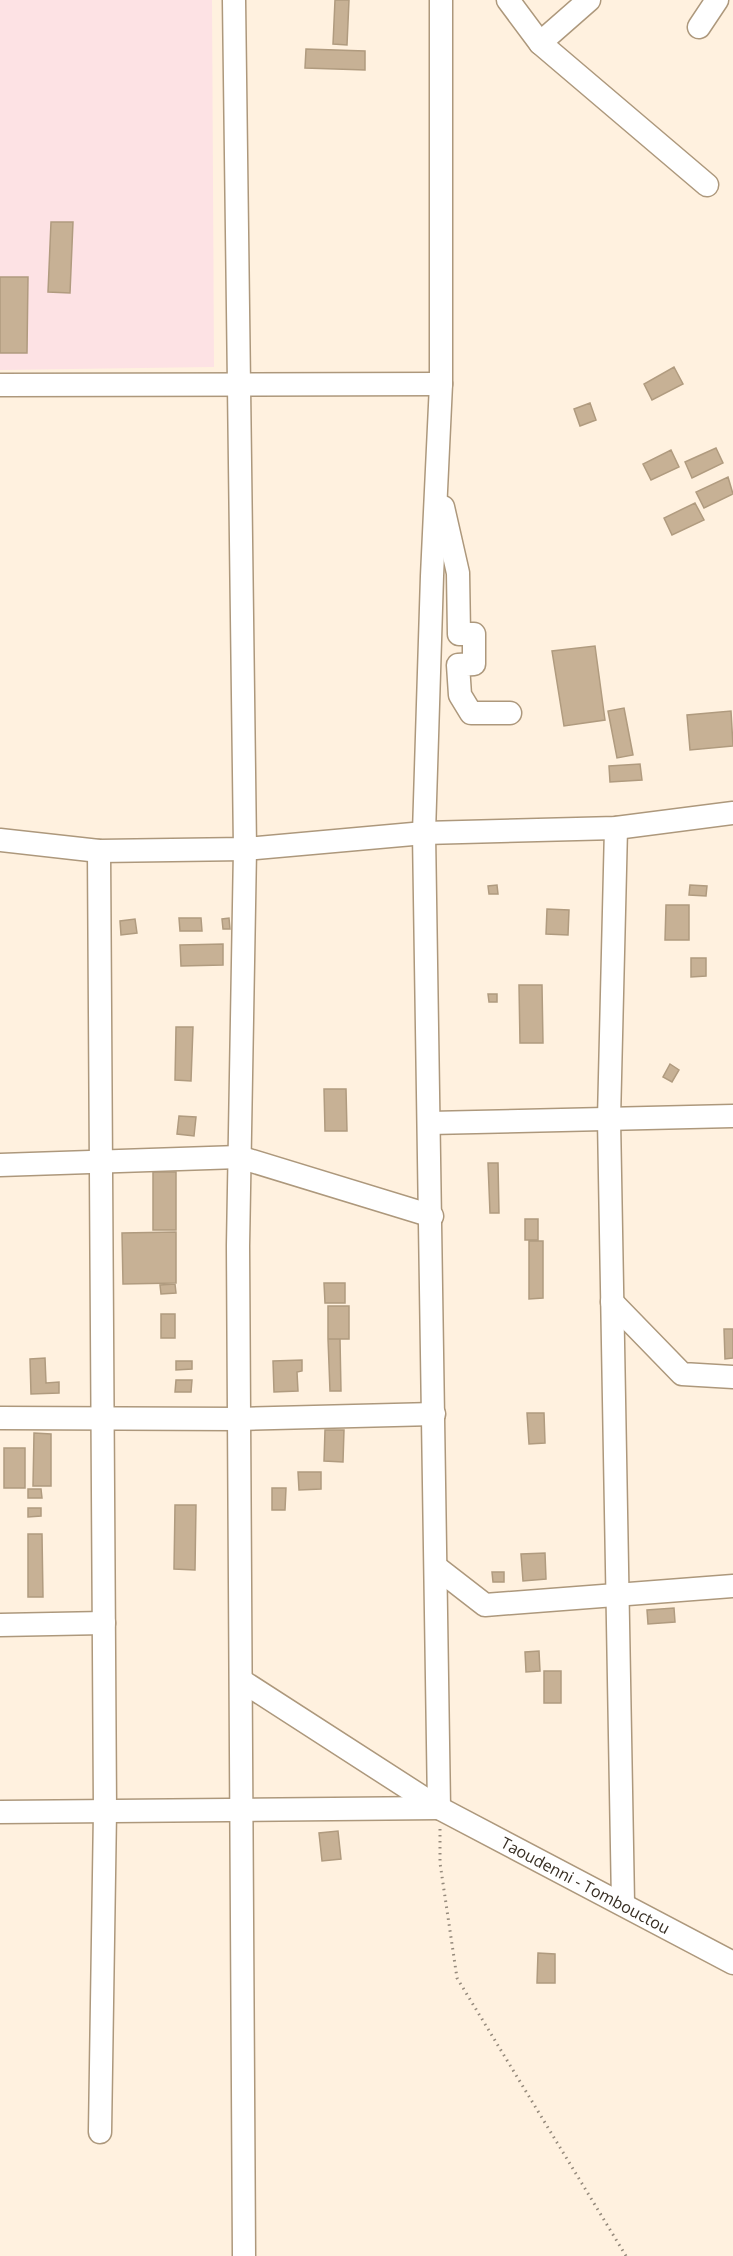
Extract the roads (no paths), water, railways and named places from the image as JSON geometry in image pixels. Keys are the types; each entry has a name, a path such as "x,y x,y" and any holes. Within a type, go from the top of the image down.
{"street":[{"path":"234,0 245,849 239,1157 244,2256"},
{"path":"0,1812 439,1808 432,1216 424,833 441,384 441,0"},
{"path":"507,0 540,43 707,186"},
{"path":"540,43 589,0"},
{"path":"699,27 717,0"},
{"path":"0,385 441,384"},
{"path":"437,482 458,573 459,634 474,634 474,664 458,665 460,695 471,713 510,713"},
{"path":"0,840 99,851 245,849 424,833 616,828 733,813"},
{"path":"616,828 609,1119 622,1903"},
{"path":"99,851 105,1811 100,2132"},
{"path":"430,1123 733,1116"},
{"path":"0,1165 239,1157 432,1216"},
{"path":"612,1302 682,1374 733,1377"},
{"path":"0,1418 239,1419 434,1414"},
{"path":"436,1567 485,1605 733,1586"},
{"path":"0,1625 104,1623"},
{"name":"Taoudenni - Tombouctou","path":"242,1681 439,1808 733,1962"}]}
